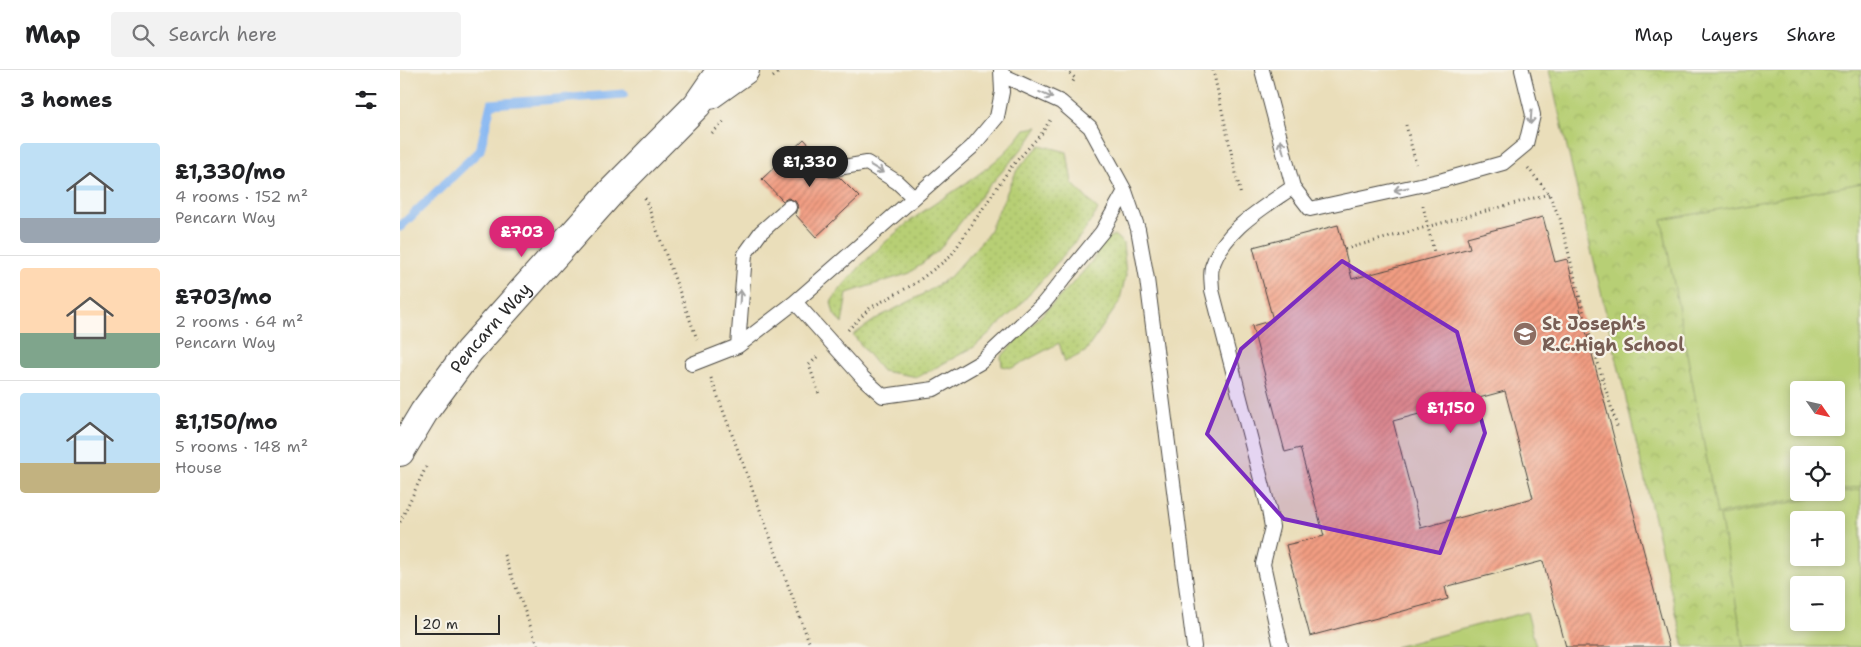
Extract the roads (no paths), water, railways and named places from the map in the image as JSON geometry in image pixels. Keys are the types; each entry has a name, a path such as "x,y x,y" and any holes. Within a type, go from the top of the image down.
{"street":[{"name":"Pencarn Way","path":"400,452 424,412 469,351 612,191 697,105 721,70"},
{"name":"Pencarn Way","path":"697,105 756,77"}],"lane":[{"path":"1262,70 1293,187 1310,209 1443,180 1503,163 1526,144 1533,115 1522,70"},
{"path":"698,362 738,346 795,302 972,147 997,116 1002,92 1002,72 1061,102 1090,127 1124,191 1138,229 1147,279 1194,647"},
{"path":"832,169 867,164 898,182 913,197"},
{"path":"1281,647 1263,564 1272,527 1269,510 1212,290 1212,269 1225,242 1246,220 1293,187"},
{"path":"795,302 863,378 883,396 934,388 981,362 1042,304 1102,232 1124,191"},
{"path":"738,346 745,254 761,232 789,208"}],"waterway":[{"path":"400,227 480,150 491,104 624,94"}],"place":[{"name":"St Joseph's R.C.High School","path":"1525,334"}]}
